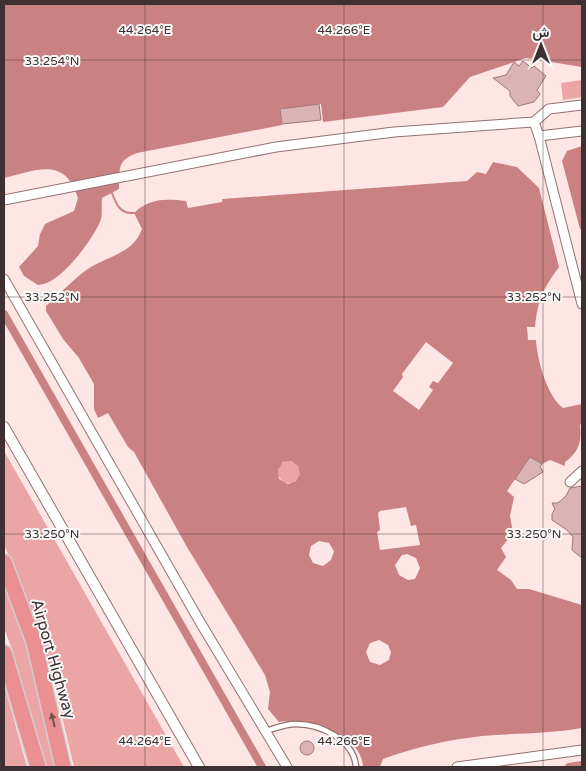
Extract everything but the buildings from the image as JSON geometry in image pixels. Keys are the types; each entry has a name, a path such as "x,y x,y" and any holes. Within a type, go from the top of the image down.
{"highway":[{"name":"Airport Highway","path":"4,562 34,642 62,767"},
{"path":"4,653 38,767"}],"street":[{"path":"4,200 276,147 394,132 534,122 549,109 582,104"},
{"path":"534,122 540,136 582,304"},
{"path":"540,136 582,130"},
{"path":"4,280 287,767"},
{"path":"4,427 199,767"},
{"path":"570,482 582,472"},
{"path":"457,767 582,750"}],"lane":[{"path":"266,731 294,724 321,730 347,743 352,750 356,767"}],"path":[{"path":"398,548 399,557"}],"shaded area":[{"path":"4,4 582,4 582,67 526,58 470,77 443,107 323,122 321,104 280,109 282,125 137,153 125,159 120,167 119,189 102,198 100,222 83,250 56,278 38,285 24,276 19,267 38,246 40,234 45,224 74,211 78,198 66,176 58,171 49,169 38,170 4,178"},
{"path":"582,80 582,97 563,100 561,83"},
{"path":"582,146 582,229 580,229 562,161 567,151"},
{"path":"493,162 517,167 539,188 559,267 542,295 535,327 527,327 528,340 536,340 538,357 544,377 557,402 563,408 582,404 580,441 574,454 565,462 565,466 550,460 542,464 530,457 507,491 514,497 510,516 513,533 501,548 506,557 497,570 511,580 517,589 529,589 582,605 582,728 482,736 432,744 383,759 380,767 363,767 360,755 353,745 343,737 318,726 304,723 279,722 268,709 270,692 265,675 187,547 134,452 128,447 108,413 98,418 94,409 94,384 79,358 63,339 46,311 46,306 85,271 121,253 133,243 142,229 134,213 152,202 165,200 186,201 188,208 222,202 222,199 467,181 477,172 486,174","holes":["426,342 453,363 438,383 433,381 429,387 433,390 419,410 393,391 403,377 402,374","291,461 298,466 300,474 296,481 288,484 279,479 278,470 283,462","406,507 411,526 416,525 420,545 380,550 377,532 380,530 378,513 380,511","319,541 329,543 334,551 331,560 323,566 313,563 309,555 311,546","407,554 416,558 420,568 415,579 408,580 399,575 395,565 402,555","379,640 388,645 391,652 389,660 380,665 370,662 366,652 370,643"]},
{"path":"4,451 184,767 74,767 53,679 31,612 4,544"},
{"path":"289,461 297,464 300,472 297,480 289,483 281,480 278,472 281,464"},
{"path":"4,583 34,664 58,767 45,767 13,652 4,628"},
{"path":"4,684 27,767 4,767"}],"waterway":[{"path":"112,193 122,210 134,213"},
{"path":"4,314 262,767"},
{"path":"569,767 582,765"}]}
